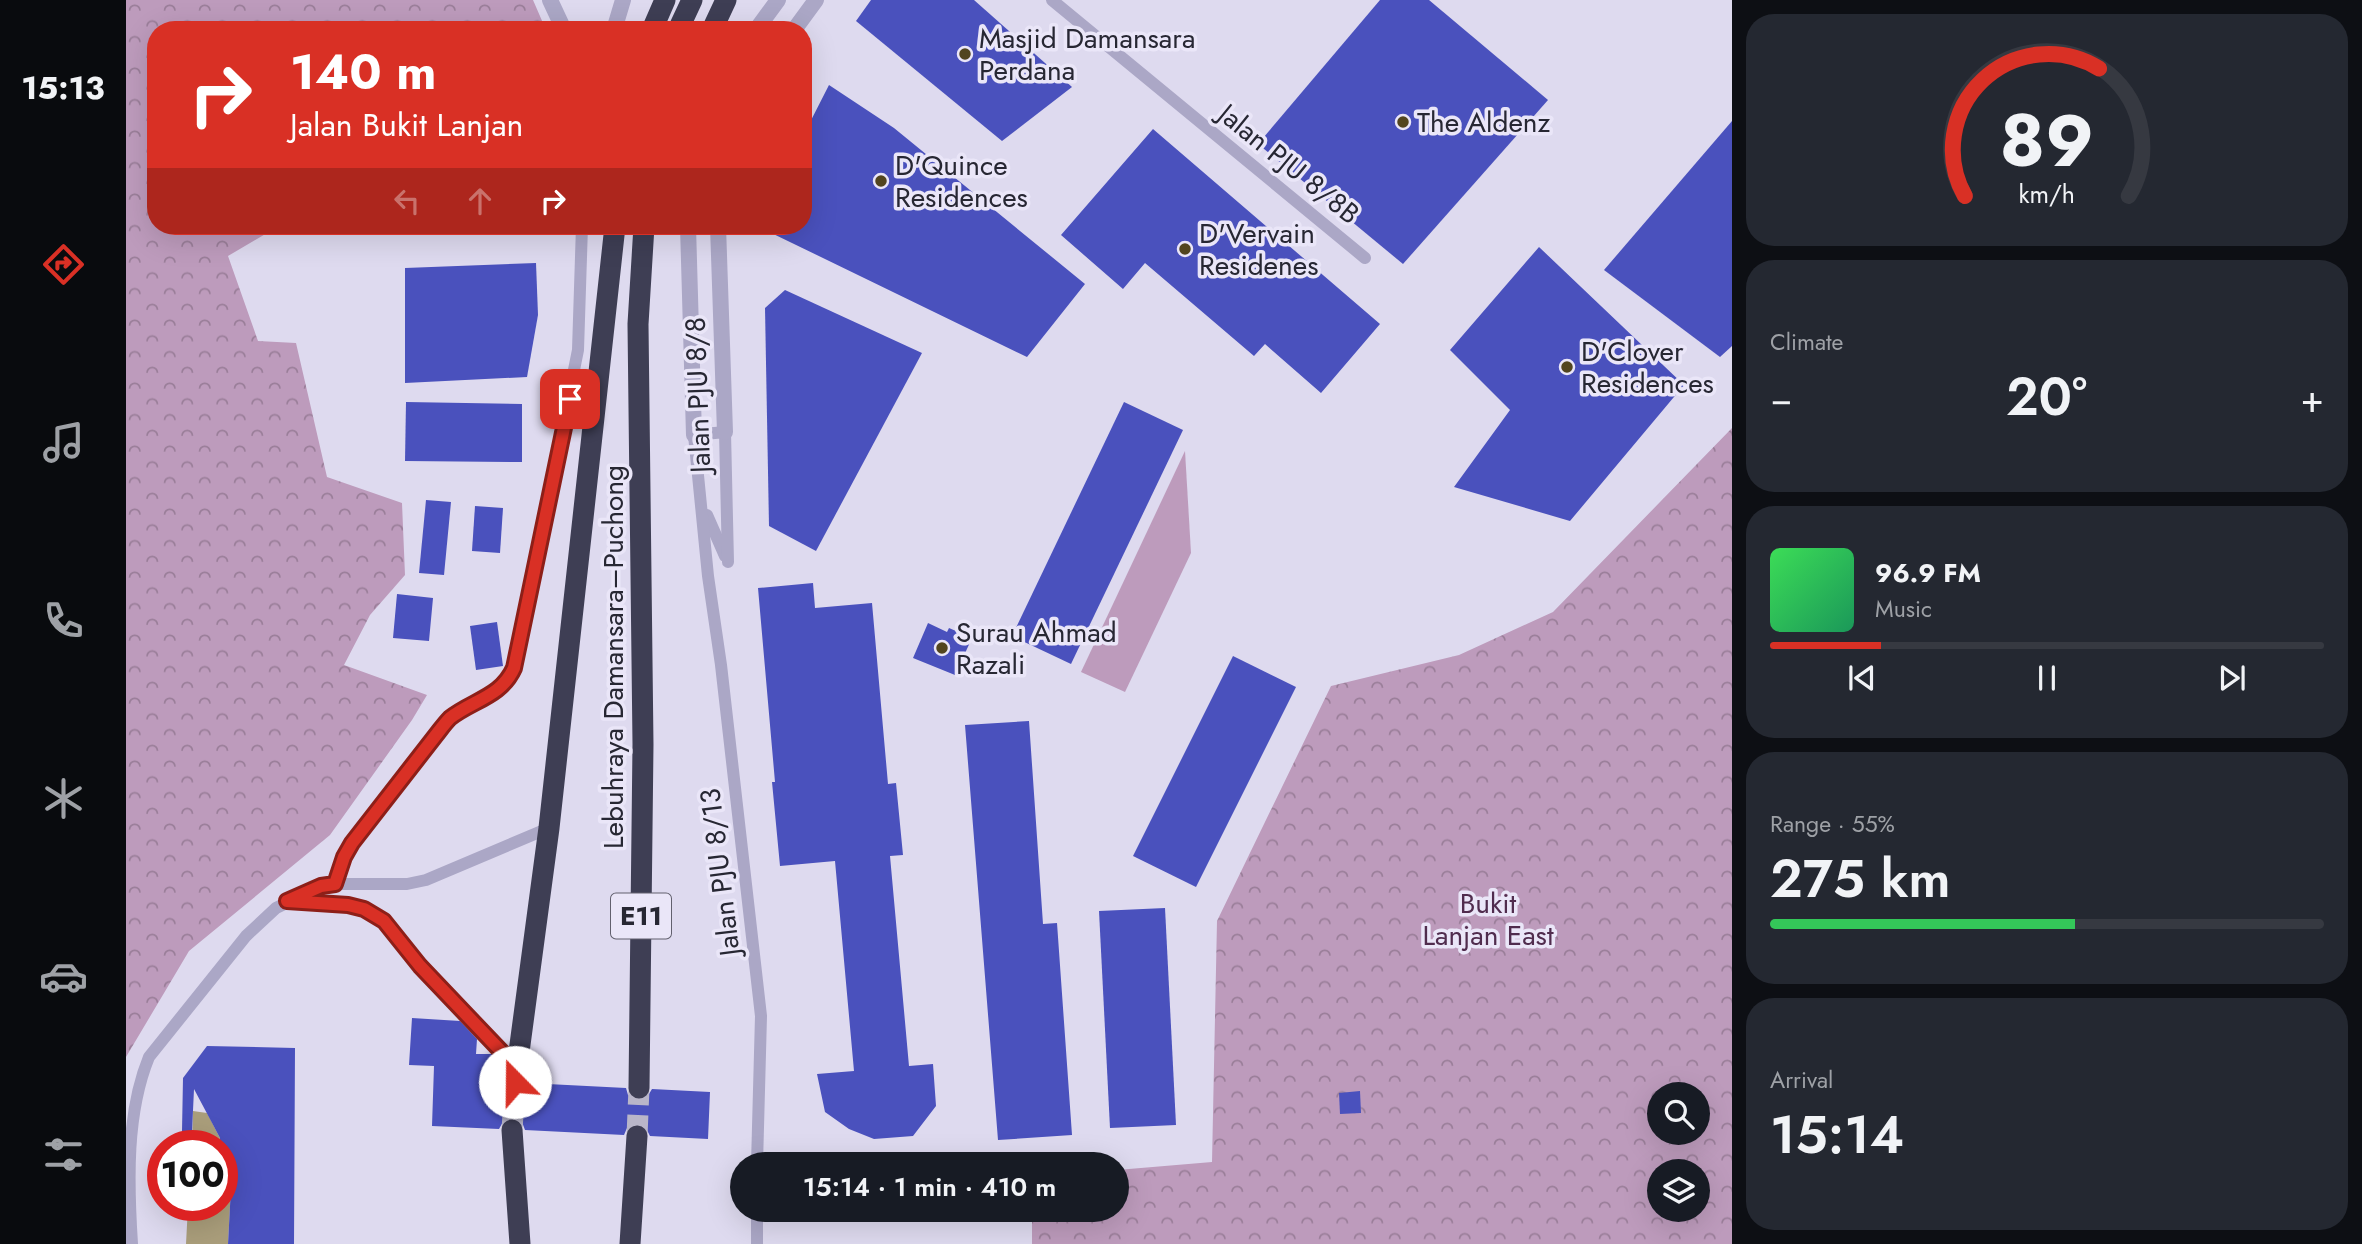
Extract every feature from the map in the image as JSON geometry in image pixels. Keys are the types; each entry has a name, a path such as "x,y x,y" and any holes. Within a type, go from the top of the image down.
{"highway":[{"path":"656,21 665,0"},
{"path":"682,21 692,0"},
{"path":"716,21 726,0"},
{"name":"Lebuhraya Damansara–Puchong","path":"516,1075 549,828 614,235"},
{"name":"Lebuhraya Damansara–Puchong","path":"639,1088 643,744 638,324 643,235"},
{"path":"638,324 653,235"},
{"path":"513,1130 520,1244"},
{"path":"630,1244 637,1136"}],"street":[{"path":"550,0 560,21"},
{"path":"617,21 623,0"},
{"path":"763,21 778,0"},
{"path":"801,21 816,0"},
{"name":"Jalan PJU 8/8B","path":"1052,0 1365,258"},
{"path":"335,884 352,843 422,751 449,719 500,688 509,679 514,668 578,351 582,235"},
{"name":"Jalan PJU 8/8","path":"688,235 694,435 699,482"},
{"name":"Jalan PJU 8/8","path":"718,235 728,562 719,541"},
{"path":"694,435 725,432"},
{"path":"699,482 709,524 719,541"},
{"name":"Jalan PJU 8/13","path":"699,482 761,1016 757,1152"},
{"path":"708,576 727,509"},
{"path":"132,1244 128,1187 129,1128 132,1098 139,1077 149,1057 246,936 276,908 321,886 389,885 426,880 549,828"},
{"path":"287,901 348,905 364,909 384,921 516,1075"},
{"path":"757,1222 757,1244"}],"green space":[{"path":"126,0 533,0 542,21 147,21 147,235 264,235 228,256 258,341 296,343 327,477 402,503 405,575 370,615 344,665 427,695 330,835 189,951 126,1057"},
{"name":"Bukit Lanjan East","path":"1732,428 1732,1244 1032,1244 1032,1222 1129,1222 1129,1169 1212,1162 1217,921 1331,686 1459,655 1553,612"},
{"path":"1185,451 1191,553 1125,692 1081,672"}],"shaded area":[{"path":"193,1111 207,1113 216,1130 192,1130"},
{"path":"187,1221 229,1221 228,1244 186,1244"}],"building":[{"name":"Masjid Damansara Perdana","path":"871,0 974,0 1072,87 1002,141 856,21"},
{"name":"The Aldenz","path":"1380,0 1429,0 1548,100 1403,264 1258,144"},
{"name":"D'Quince Residences","path":"829,85 894,128 1085,284 1027,357 776,235 812,235 812,118"},
{"path":"1732,121 1732,346 1720,357 1604,270"},
{"name":"D'Vervain Residenes","path":"1153,129 1380,324 1321,393 1265,344 1254,356 1145,263 1123,289 1061,235"},
{"name":"D'Clover Residences","path":"1539,247 1684,385 1570,521 1454,487 1510,410 1450,350"},
{"path":"536,263 538,315 527,377 405,383 405,268"},
{"path":"785,290 922,353 816,551 769,526 765,308"},
{"path":"406,402 522,404 522,462 405,461"},
{"path":"1124,402 1183,430 1071,664 1012,636"},
{"path":"426,500 451,502 444,575 419,573"},
{"path":"475,506 503,508 500,553 472,551"},
{"path":"813,583 815,608 872,603 888,784 896,783 903,855 890,856 909,1066 933,1064 936,1106 913,1136 874,1139 849,1129 825,1112 817,1074 854,1071 835,861 780,866 758,588"},
{"path":"397,594 433,598 429,641 393,638"},
{"path":"497,622 503,666 476,670 470,626"},
{"name":"Surau Ahmad Razali","path":"928,623 947,632 949,628 972,638 955,675 913,658"},
{"path":"1233,656 1296,687 1196,887 1133,856"},
{"path":"1029,721 1043,924 1057,923 1072,1135 998,1140 965,725"},
{"path":"1165,908 1176,1125 1110,1128 1099,911"},
{"path":"412,1018 460,1021 477,1039 476,1054 492,1054 504,1067 503,1086 513,1095 521,1094 528,1083 626,1088 628,1095 638,1101 646,1099 652,1089 710,1092 708,1139 650,1136 645,1126 637,1123 627,1128 624,1135 525,1130 522,1122 512,1117 504,1120 499,1129 432,1126 434,1066 409,1065"},
{"path":"207,1046 295,1048 294,1244 228,1244 229,1221 238,1221 238,1130 216,1130 194,1089 192,1130 182,1130 183,1078"},
{"path":"1360,1091 1361,1113 1340,1114 1339,1093"}],"tunnel":[{"path":"512,1130 515,1082"},
{"path":"637,1136 639,1088"}],"place":[{"name":"Masjid Damansara Perdana","path":"965,54"},
{"name":"The Aldenz","path":"1403,122"},
{"name":"D'Quince Residences","path":"881,181"},
{"name":"D'Vervain Residenes","path":"1185,249"},
{"name":"D'Clover Residences","path":"1567,367"},
{"name":"Surau Ahmad Razali","path":"942,648"}],"route":[{"path":"515,1082 517,1068 420,966 384,921 364,909 348,905 287,901 321,886 335,884 352,843 449,719 486,699 509,679 514,668 570,399"}]}
